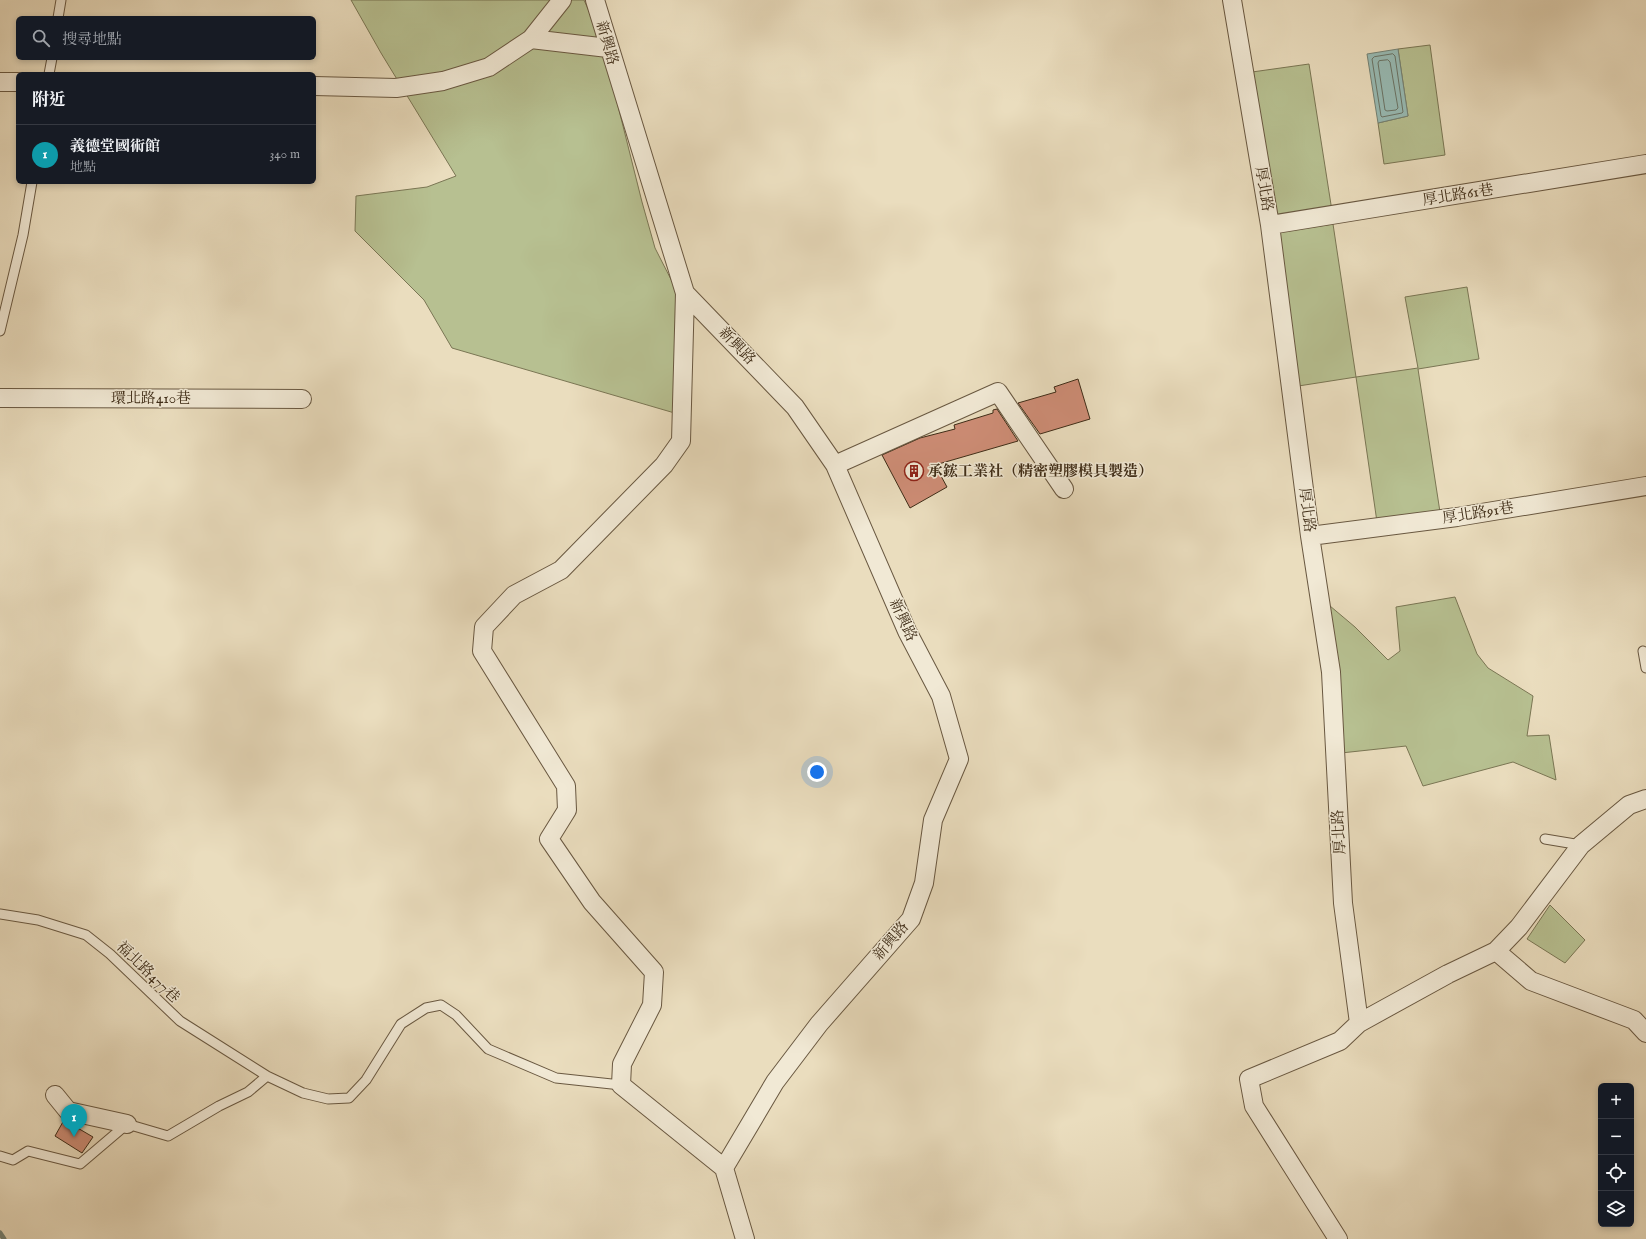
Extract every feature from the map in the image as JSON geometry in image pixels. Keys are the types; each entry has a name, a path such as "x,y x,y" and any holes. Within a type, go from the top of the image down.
{"street":[{"path":"316,86 396,88 443,81 489,67 531,40 562,0"},
{"name":"新興路","path":"595,0 608,48 685,293 795,407 836,465 907,631 941,696 959,759 933,820 924,883 911,919 819,1024 774,1082 724,1168"},
{"name":"厚北路","path":"1232,0 1270,225 1310,536 1330,672 1343,903 1359,1023"},
{"path":"531,40 608,48"},
{"path":"0,82 16,82"},
{"name":"厚北路61巷","path":"1270,225 1646,164"},
{"path":"685,293 682,441 664,464 561,570 514,595 484,627 482,651 566,786 567,810 549,839 592,902 654,972 652,1005 622,1064 621,1085 724,1168 745,1239"},
{"path":"836,465 998,392 1064,489"},
{"name":"環北路410巷","path":"0,398 302,399"},
{"name":"厚北路91巷","path":"1310,536 1457,517 1646,486"},
{"path":"1338,1239 1254,1106 1249,1079 1340,1041 1359,1023 1448,974 1496,951 1519,927 1581,845 1629,805 1646,799"},
{"path":"1496,951 1530,981 1634,1020 1646,1032"},
{"path":"55,1095 68,1111 127,1124"}],"lane":[{"path":"58,16 61,0"},
{"path":"49,72 52,60"},
{"path":"0,331 23,235 32,184"},
{"path":"1643,650 1646,668"},
{"path":"1545,839 1581,845"},
{"name":"福北路477巷","path":"0,914 38,920 86,935 110,954 180,1021 266,1076 303,1093 328,1099 349,1098 366,1080 401,1024 426,1008 441,1005 456,1015 488,1049 556,1078 621,1085"},
{"path":"0,1156 13,1160 28,1151 80,1164 127,1124 168,1136 219,1106 248,1092 266,1076"}],"green space":[{"path":"351,0 584,0 601,38 655,248 684,305 678,414 452,348 424,300 355,231 356,196 427,187 456,176 381,53"},
{"path":"1430,45 1445,155 1384,164 1378,123 1408,116 1398,49"},
{"path":"1309,64 1332,211 1278,220 1245,73"},
{"path":"1333,224 1356,377 1292,387 1278,234 1281,232"},
{"path":"1467,287 1479,359 1418,369 1440,512 1377,522 1356,377 1418,368 1405,297"},
{"path":"1317,595 1355,627 1388,660 1400,651 1396,607 1455,597 1477,654 1488,668 1533,696 1527,736 1549,735 1556,780 1513,762 1423,786 1406,746 1341,753"},
{"path":"1550,905 1585,940 1565,963 1527,939"}],"water":[{"path":"1398,49 1408,116 1378,123 1367,54"}],"building":[{"path":"1078,379 1090,419 1040,434 1018,403 1056,392 1054,387"},
{"path":"997,409 1018,441 935,465 947,487 910,508 882,455 920,438 955,429 954,425 993,413 993,410"},
{"path":"64,1120 93,1137 82,1153 55,1136"}],"waterway":[{"path":"0,1233 4,1239"}],"place":[{"name":"承鋐工業社（精密塑膠模具製造）","path":"914,471"},
{"name":"義德堂國術館","path":"74,1137"}]}
